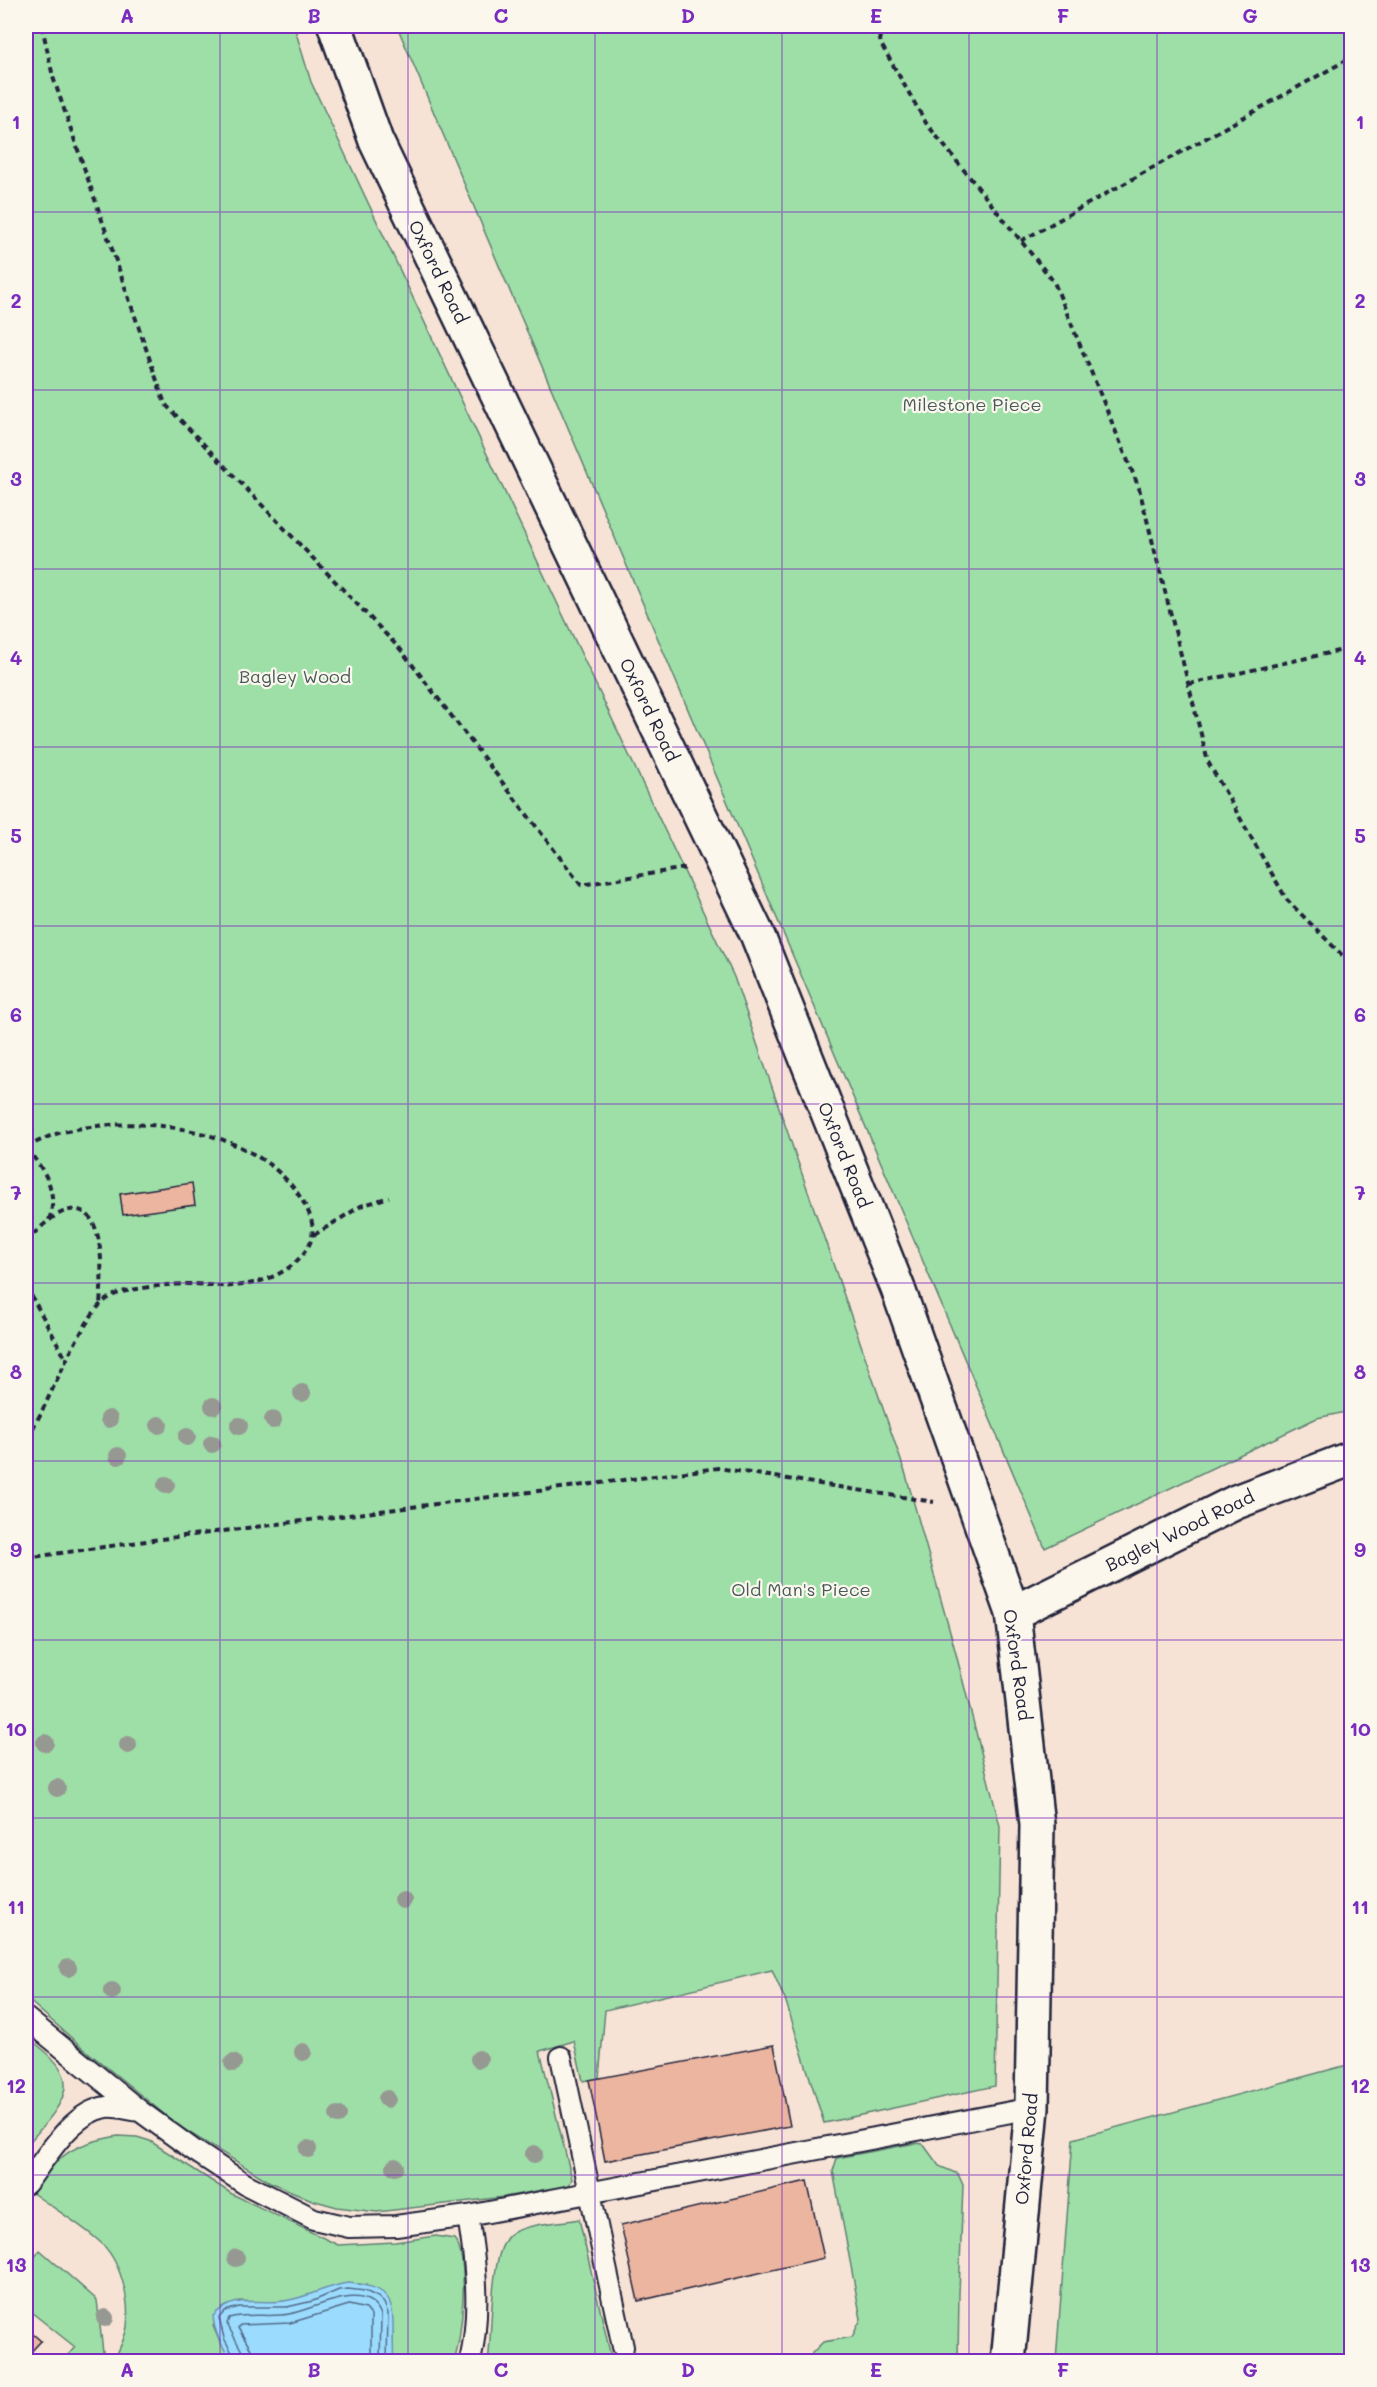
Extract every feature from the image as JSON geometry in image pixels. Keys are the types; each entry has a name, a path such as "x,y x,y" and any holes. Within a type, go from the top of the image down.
{"street":[{"name":"Oxford Road","path":"335,26 376,141 757,934 898,1289 1013,1613 1036,1825 1032,2108 1008,2361"},
{"name":"Bagley Wood Road","path":"1013,1613 1236,1502 1352,1458"}],"lane":[{"path":"26,2018 140,2111 245,2184 314,2218 349,2227 396,2226 468,2216 1032,2108"},
{"path":"561,2057 623,2347"},
{"path":"26,2184 71,2126 88,2113 109,2107 140,2111"},
{"path":"468,2216 476,2265 477,2316 470,2361"}],"path":[{"path":"42,26 53,77 165,405 401,650 581,885 722,862"},
{"path":"877,26 881,44 926,123 1054,282 1140,488 1208,762 1287,900 1352,964"},
{"path":"1021,241 1352,57"},
{"path":"1189,684 1352,648"},
{"path":"26,1440 66,1359 100,1305 117,1293 144,1287 190,1284 230,1286 261,1282 294,1266 308,1249 313,1235 312,1216 298,1193 272,1166 234,1143 191,1130 145,1125 109,1125 62,1132 26,1148 52,1188 52,1210 49,1221"},
{"path":"313,1235 361,1206 389,1197"},
{"path":"26,1240 65,1211 77,1210 85,1213 98,1232 102,1280 100,1305"},
{"path":"26,1286 66,1359"},
{"path":"26,1558 718,1468 976,1509"}],"green space":[{"path":"26,26 294,26 311,82 734,977 906,1475 955,1650 1000,1826 995,2086 824,2123 786,2002 772,1970 605,2010 599,2078 583,2081 574,2041 540,2051 572,2179 569,2185 504,2197 377,2212 337,2207 312,2200 270,2182 180,2127 26,1998"},
{"name":"Milestone Piece","path":"397,26 1351,26 1351,1411 1317,1418 1045,1548"},
{"path":"26,2037 46,2052 58,2065 64,2078 65,2090 52,2115 26,2146"},
{"path":"1351,2064 1351,2361 1056,2361 1073,2139"},
{"path":"118,2136 137,2137 150,2141 232,2194 338,2245 395,2242 436,2236 454,2239 462,2262 463,2298 460,2335 454,2361 393,2361 393,2333 366,2285 356,2284 281,2302 239,2301 213,2326 232,2361 120,2361 115,2358 125,2335 128,2316 125,2292 113,2259 107,2249 91,2234 31,2192 67,2153 88,2143"},
{"path":"916,2143 923,2144 939,2166 958,2174 963,2185 958,2361 811,2361 812,2353 823,2342 852,2337 861,2319 833,2171 837,2158"},
{"path":"579,2219 612,2361 488,2361 493,2291 500,2253 506,2240 514,2232 529,2227"},
{"path":"40,2250 97,2300 104,2361 63,2361 75,2347 26,2308 26,2269"}],"water":[{"path":"348,2283 372,2287 386,2295 392,2310 393,2361 232,2361 219,2340 213,2316 229,2305 246,2301 274,2302 292,2299"}],"building":[{"path":"192,1183 195,1205 123,1215 120,1194"},
{"path":"774,2045 790,2126 605,2161 589,2080"},
{"path":"807,2181 824,2258 638,2301 621,2225"},
{"path":"26,2328 41,2341 29,2354 38,2362 26,2362"}],"park label":[{"name":"Bagley Wood","path":"295,677"},
{"name":"Old Man's Piece","path":"801,1590"}]}
